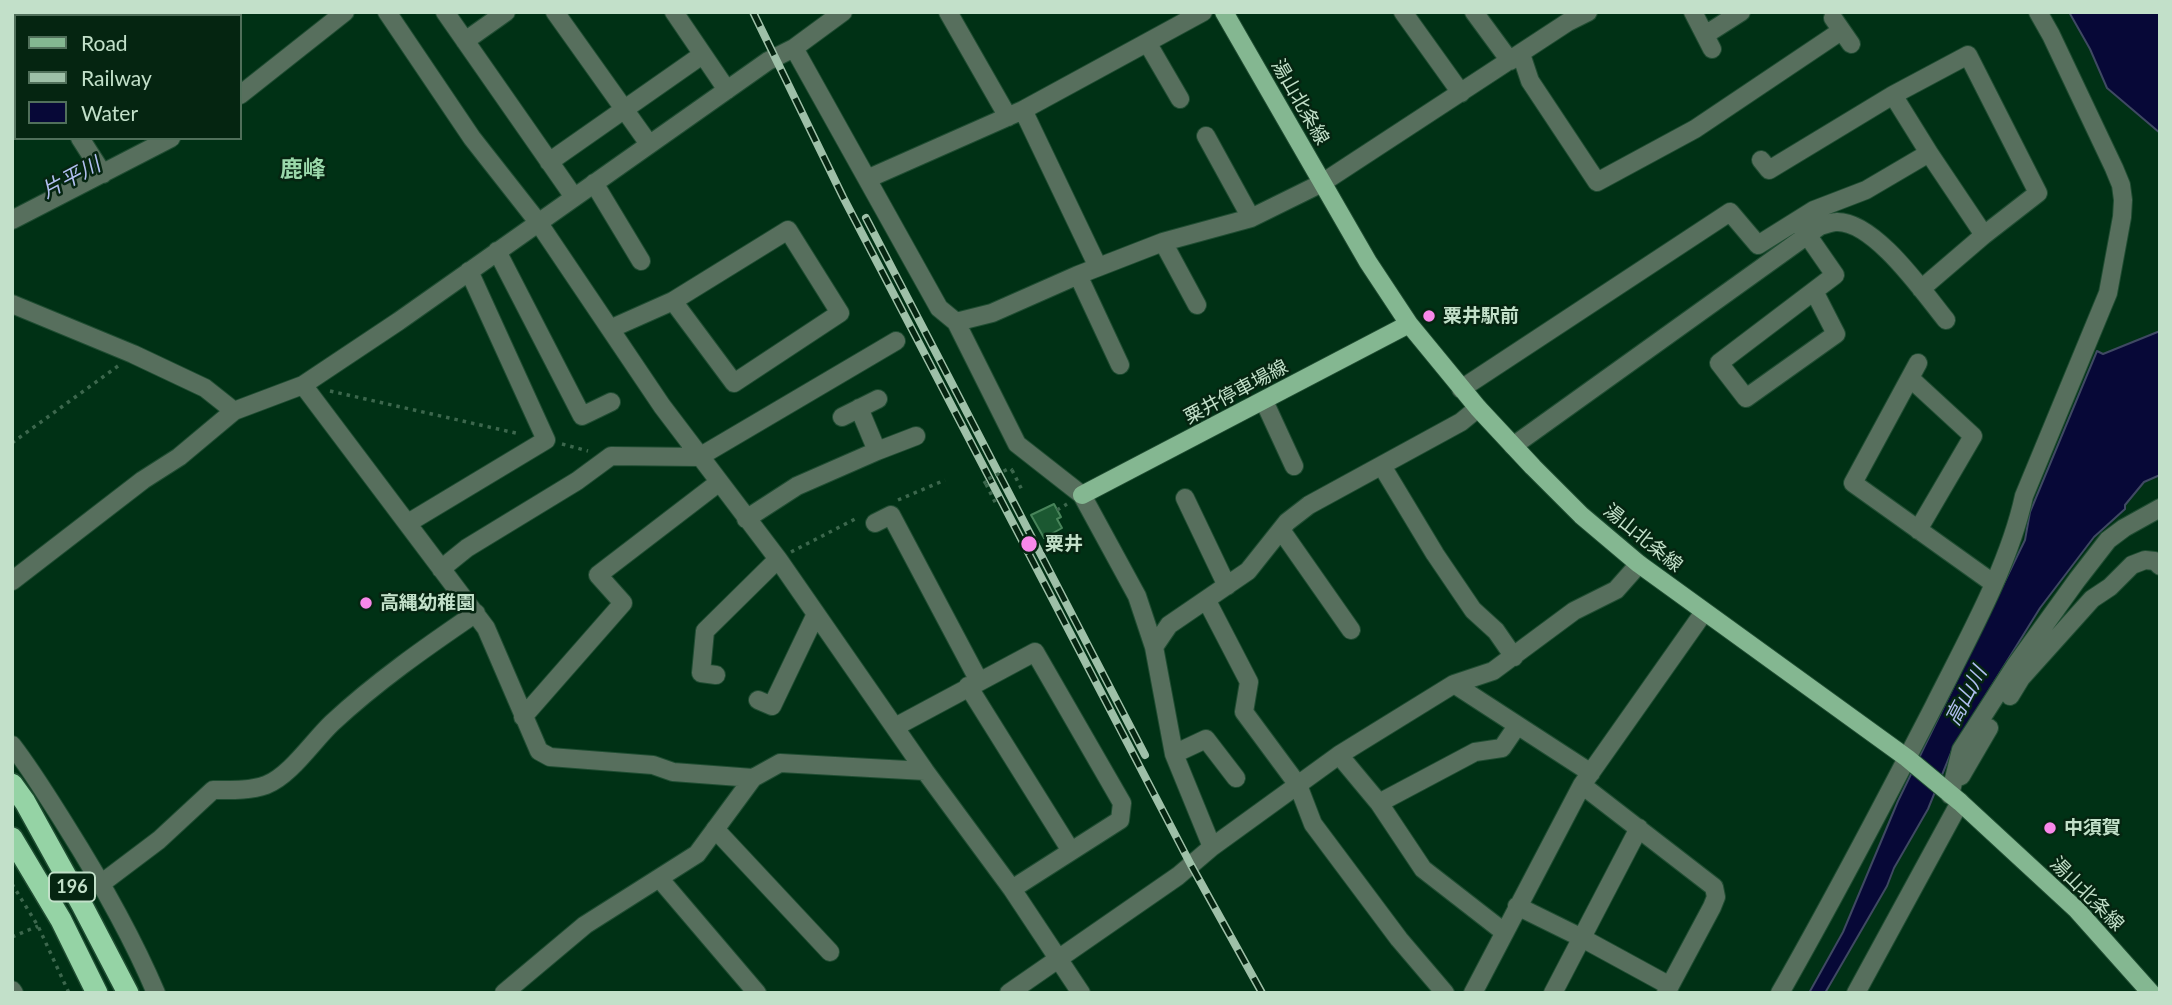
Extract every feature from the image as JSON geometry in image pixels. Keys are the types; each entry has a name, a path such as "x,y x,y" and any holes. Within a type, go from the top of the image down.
{"highway":[{"name":"196","path":"12,784 70,882 128,993"},
{"name":"196","path":"12,838 61,920 97,993"}],"main road":[{"name":"湯山北条線","path":"1224,12 1368,262 1409,324 1461,389 1513,446 1581,515 1639,564 1910,761 1951,795 2077,909 2151,993"},
{"name":"粟井停車場線","path":"1082,495 1409,324"}],"street":[{"path":"12,15 17,12"},
{"path":"242,93 345,12"},
{"path":"387,12 472,138 538,222 699,457 778,559 925,771 1012,889 1081,993"},
{"path":"444,12 574,197"},
{"path":"465,41 506,12"},
{"path":"555,12 649,144"},
{"path":"674,12 726,90"},
{"path":"12,581 143,480 178,457 234,411 303,385 399,321 726,90 768,61 793,48 843,12"},
{"path":"948,12 1015,114 1098,267"},
{"path":"867,179 1015,114 1203,12"},
{"path":"1403,12 1461,93"},
{"path":"1474,12 1515,57 1597,182 1696,129 1842,31"},
{"path":"956,322 992,313 1077,275 1163,242 1251,218 1322,183 1515,57 1566,17 1588,12"},
{"path":"1693,12 1709,42 1741,12"},
{"path":"1780,993 1910,761 1963,649 2017,530 2024,496 2108,293 2122,217 2121,185 2038,12"},
{"path":"1148,44 1180,99"},
{"path":"793,48 939,308 956,322 1017,444 1082,495 1137,596 1154,647 1174,754 1212,847"},
{"path":"549,162 702,55"},
{"path":"1761,160 1769,170 1893,95 1968,55 2038,194 1984,235 1921,289"},
{"path":"1893,95 1984,235"},
{"path":"1206,136 1251,218"},
{"path":"81,140 103,174"},
{"path":"13,218 166,140"},
{"path":"1513,446 1802,227 1814,210 1866,190 1929,153"},
{"path":"594,183 641,261"},
{"path":"1461,389 1730,212 1758,245 1802,227 1838,222 1852,225 1870,234 1883,245 1946,320"},
{"path":"1802,227 1835,275 1719,363 1746,398 1836,334 1814,291"},
{"path":"610,329 673,301 788,230 841,313 734,383 673,301"},
{"path":"1163,242 1197,305"},
{"path":"497,251 582,416 611,402"},
{"path":"408,523 546,440 469,271"},
{"path":"1077,275 1120,365"},
{"path":"12,304 133,354 205,388 234,411"},
{"path":"441,569 467,548 577,481 611,456 699,457 896,341"},
{"path":"1918,530 1973,436 1914,371 1853,483 1918,530 1993,583"},
{"path":"303,385 486,628 539,751 550,757 653,765 673,772 753,778"},
{"path":"842,417 878,399"},
{"path":"1264,401 1294,466"},
{"path":"859,408 877,451"},
{"path":"1154,647 1169,625 1248,570 1287,522 1309,505 1461,422 1478,408"},
{"path":"746,519 797,485 916,436"},
{"path":"1382,466 1435,554 1473,610 1496,631 1514,657"},
{"path":"523,717 623,603 598,575 718,483"},
{"path":"1185,498 1227,586"},
{"path":"1951,795 1961,750 2015,666 2077,580 2108,541 2124,528 2160,508"},
{"path":"875,523 891,515 974,683 1071,851"},
{"path":"1281,530 1351,630"},
{"path":"716,675 701,673 705,631 778,559"},
{"path":"1856,993 1951,795 1983,736 2021,678 2066,625 2132,565 2145,560 2155,561 2160,566"},
{"path":"1009,993 1178,876 1212,847 1339,755 1454,684 1493,671 1574,611 1616,590 1639,564"},
{"path":"1207,601 1250,682 1244,712 1298,785 1314,824 1399,939 1445,993"},
{"path":"1473,993 1586,779 1703,612"},
{"path":"102,883 159,839 213,790 242,790 267,785 288,768 332,722 412,657 476,613"},
{"path":"758,700 772,706 816,614"},
{"path":"895,727 1035,652 1122,803 1120,820 1012,889"},
{"path":"1454,684 1517,726 1586,779 1639,828 1714,887 1716,897 1668,989 1583,938 1517,906"},
{"path":"1379,803 1475,752 1502,748 1517,726"},
{"path":"1174,754 1206,738 1236,778"},
{"path":"12,745 28,765 102,883 141,957 156,993"},
{"path":"1339,755 1379,803 1423,869 1504,932"},
{"path":"505,993 584,925 697,854 753,778 780,763 925,771"},
{"path":"1553,993 1639,828"},
{"path":"715,829 830,952"},
{"path":"659,878 757,993"}],"path":[{"path":"12,443 133,354"},
{"path":"303,385 611,456"},
{"path":"997,506 985,481 1010,468 1023,492"},
{"path":"12,884 37,926 69,993"},
{"path":"12,937 37,926"}],"water":[{"path":"2069,12 2160,12 2160,133 2107,88 2090,49"},
{"name":"高山川","path":"2160,331 2160,475 2144,482 2125,505 2125,509 2094,537 2040,608 1953,748 1928,809 1825,993 1809,993 1843,932 1898,801 2025,540 2030,512 2097,351 2103,354"}],"building":[{"path":"1054,504 1061,517 1057,519 1062,528 1044,538 1031,515"}],"railway":[{"path":"753,12 843,197 1191,865 1262,993"},
{"path":"866,218 1145,755"}],"place":[{"name":"粟井駅前","path":"1429,316"},
{"name":"粟井","path":"1029,544"},
{"name":"高縄幼稚園","path":"366,603"},
{"name":"中須賀","path":"2050,828"}],"district":[{"name":"鹿峰","path":"303,170"}],"water label":[{"name":"片平川","path":"71,178"}]}
